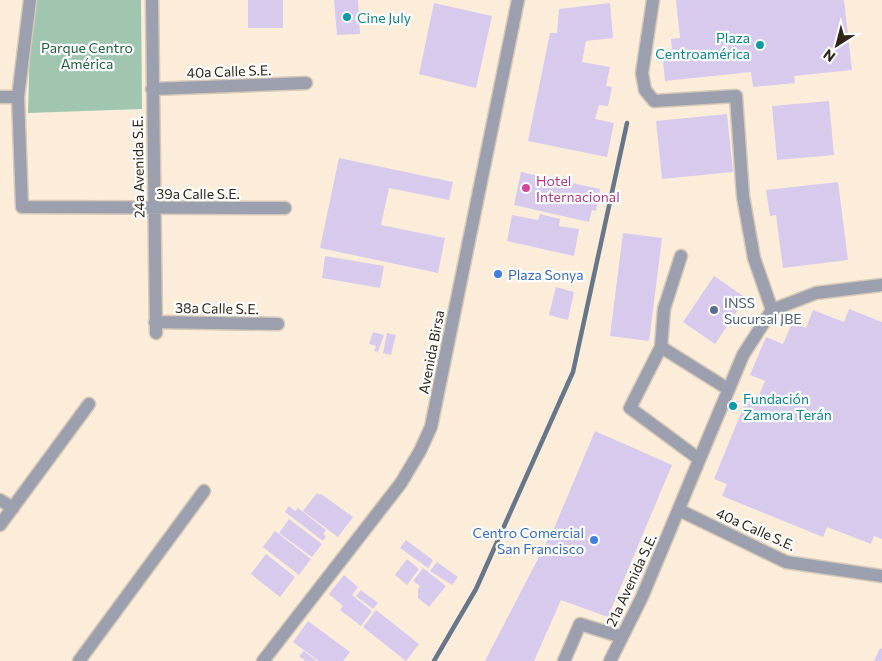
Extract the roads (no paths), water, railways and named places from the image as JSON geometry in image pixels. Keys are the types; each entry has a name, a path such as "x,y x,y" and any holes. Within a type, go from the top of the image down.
{"street":[{"path":"0,97 18,97 30,0"},
{"name":"24a Avenida S.E.","path":"152,0 153,208 156,328"},
{"name":"Avenida Birsa","path":"263,661 401,483 420,452 431,428 518,0"},
{"path":"653,0 642,73 645,90 654,101 736,96 744,196 754,258 772,310 816,293 882,285"},
{"name":"40a Calle S.E.","path":"152,89 306,83"},
{"name":"39a Calle S.E.","path":"18,97 22,207 285,208"},
{"path":"681,256 664,309 661,347 630,408 699,459"},
{"name":"21a Avenida S.E.","path":"610,661 642,597 743,355 772,310"},
{"name":"38a Calle S.E.","path":"156,328 278,324"},
{"path":"661,347 728,389"},
{"path":"0,525 89,404"},
{"path":"79,661 204,490"},
{"path":"0,500 12,508"},
{"name":"40a Calle S.E.","path":"679,510 786,562 869,576 882,576"},
{"path":"564,661 580,624 622,638"}],"waterway":[{"path":"434,661 476,589 573,372 627,123"}],"place":[{"name":"Cine July","path":"347,17"},
{"name":"Plaza Centroamérica","path":"760,45"},
{"name":"Hotel Internacional","path":"526,188"},
{"name":"Plaza Sonya","path":"498,274"},
{"name":"INSS Sucursal JBE","path":"714,310"},
{"name":"Fundación Zamora Terán","path":"733,406"},
{"name":"Centro Comercial San Francisco","path":"594,540"}],"park label":[{"name":"Parque Centro América","path":"87,56"}]}
